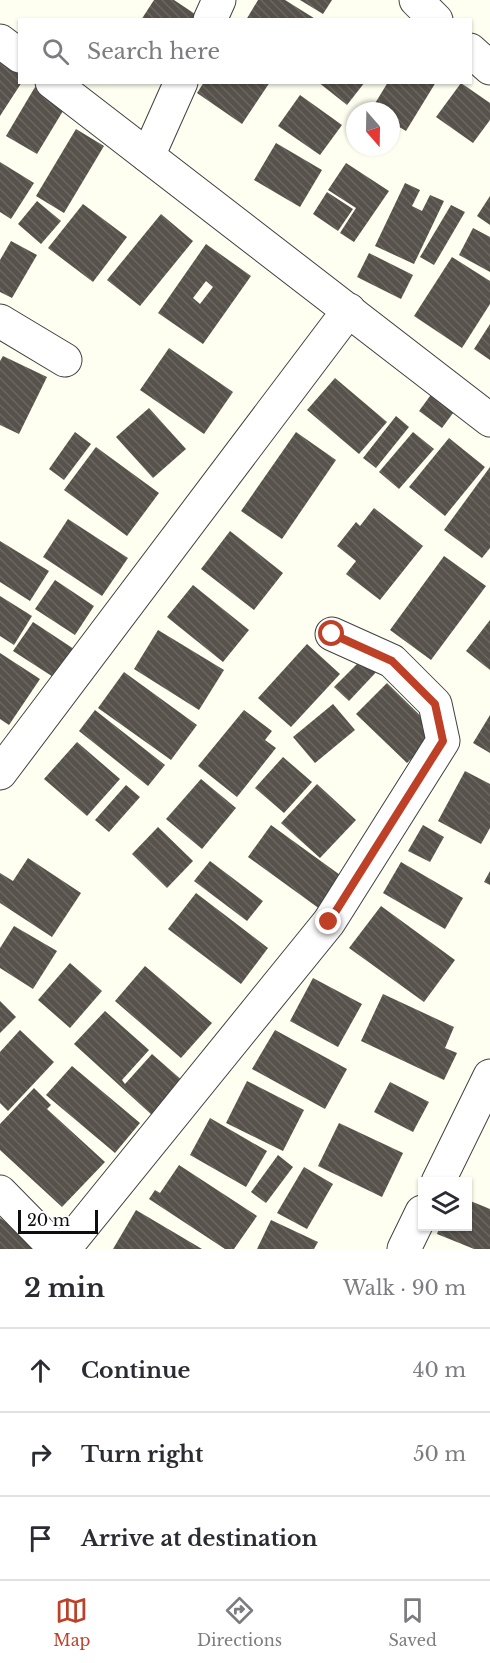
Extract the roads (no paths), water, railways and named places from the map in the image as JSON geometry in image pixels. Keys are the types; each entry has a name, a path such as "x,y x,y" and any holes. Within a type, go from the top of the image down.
{"street":[{"path":"211,18 219,0"},
{"path":"417,0 434,18"},
{"path":"0,41 18,54"},
{"path":"472,51 490,68"},
{"path":"55,84 490,420"},
{"path":"148,156 180,84"},
{"path":"0,773 348,310"},
{"path":"0,321 65,360"},
{"path":"64,1249 329,922 443,741 435,704 392,661 332,634"},
{"path":"440,1177 490,1076"},
{"path":"0,1192 56,1249"},
{"path":"404,1249 418,1222"}]}
